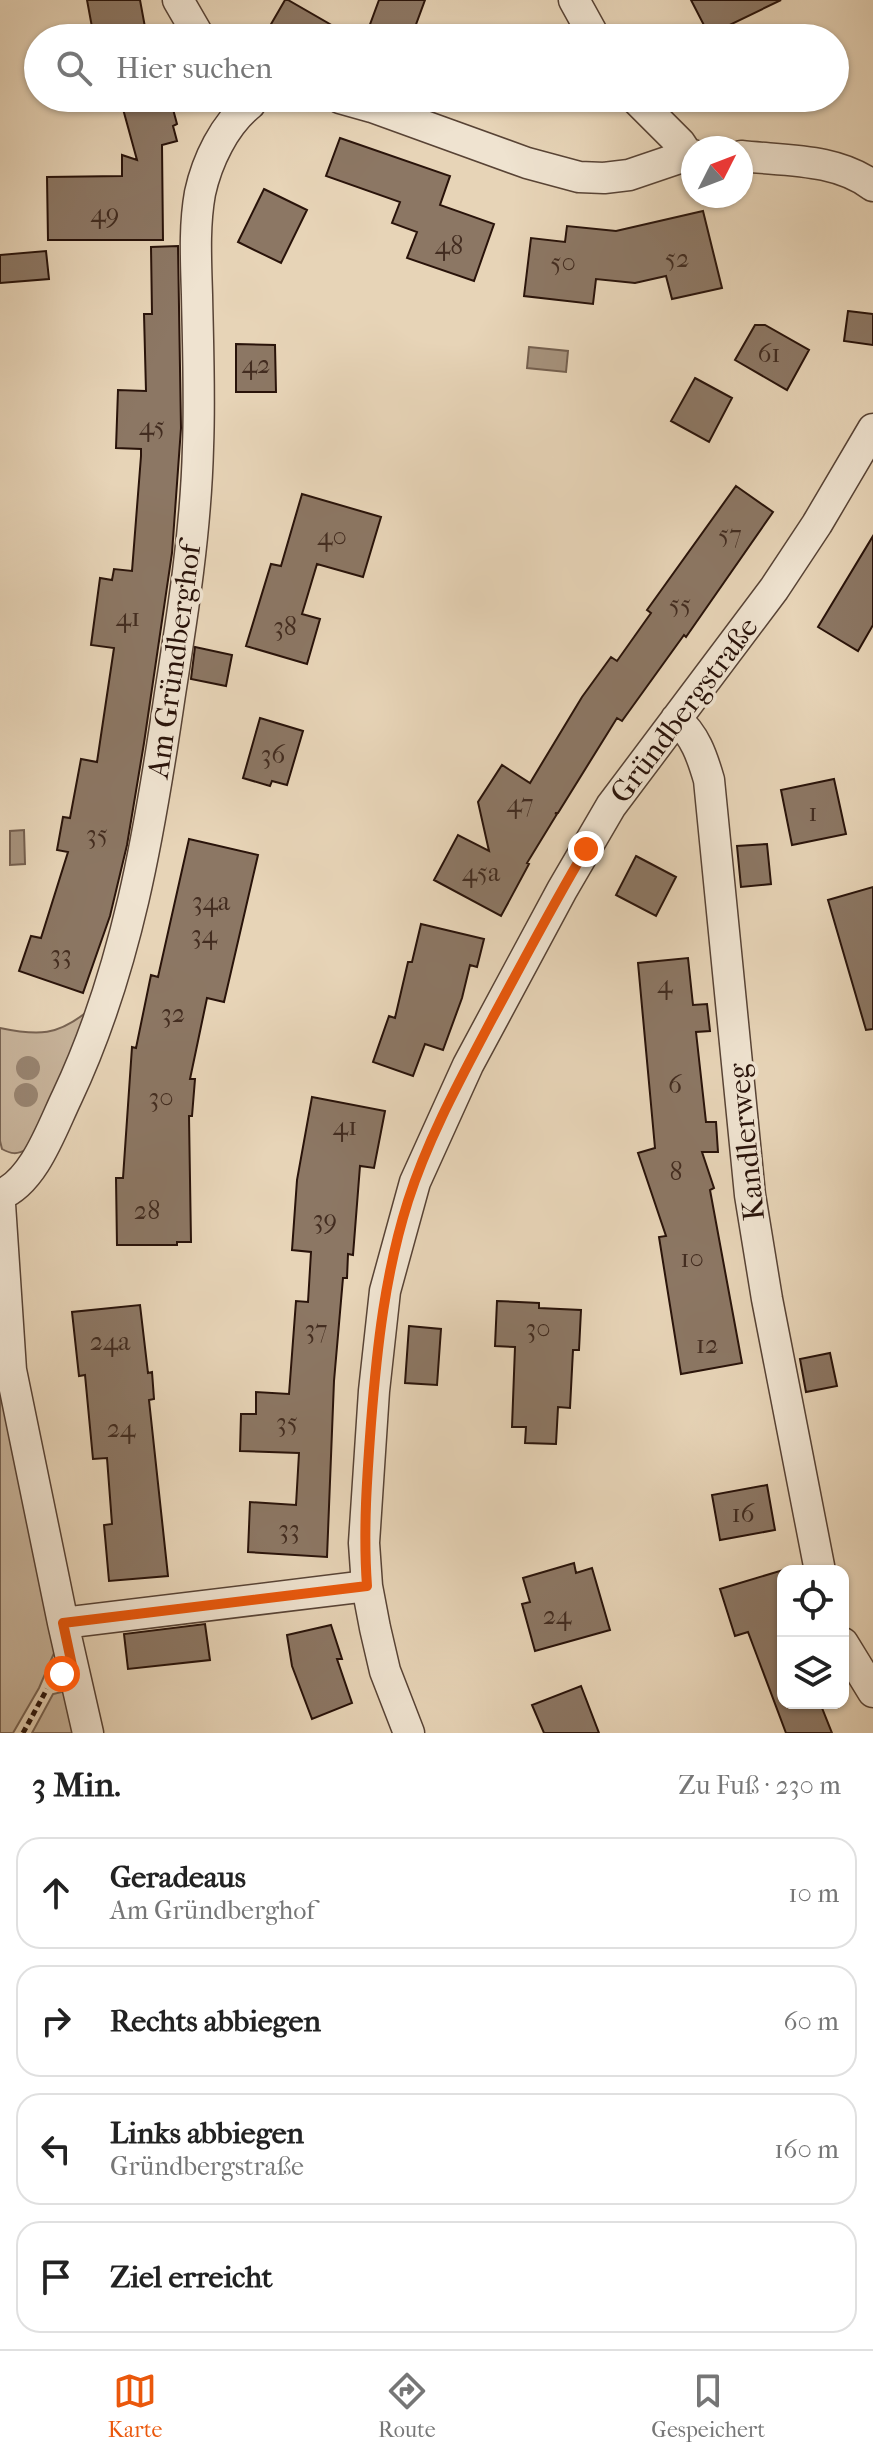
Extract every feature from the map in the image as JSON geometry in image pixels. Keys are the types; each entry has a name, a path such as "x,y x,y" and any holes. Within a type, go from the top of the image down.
{"street":[{"path":"178,0 192,24"},
{"name":"Am Gründberghof","path":"0,1195 18,1184 38,1157 71,1089 101,1013 131,914 161,758 190,561 198,445 198,210 208,166 229,128 243,112"},
{"path":"386,112 527,163 579,177 629,175 681,158"},
{"path":"649,112 681,144"},
{"path":"753,157 830,166 848,171 873,186"},
{"name":"Gründbergstraße","path":"409,1733 385,1671 367,1586 364,1543 383,1305 390,1268 415,1182 468,1065 562,890 621,791 774,589 873,429"},
{"name":"Kandlerweg","path":"676,719 693,737 709,780 750,1195 819,1565"},
{"path":"0,1204 11,1370 88,1733"},
{"path":"63,1623 367,1586"},
{"path":"849,1653 873,1692"}],"path":[{"path":"23,1733 47,1689 62,1674 73,1670"}],"shaded area":[{"path":"529,347 568,351 566,372 527,368"},
{"path":"24,830 25,864 10,865 10,831"},
{"path":"89,1010 56,1091 27,1149 14,1153 2,1149 0,1028 47,1032 67,1025"},
{"path":"0,1360 58,1644 39,1688 13,1733 0,1733"},
{"path":"66,1691 77,1733 32,1733 53,1694"}],"building":[{"path":"87,0 140,0 144,24 91,24"},
{"path":"285,0 288,0 330,24 271,24"},
{"path":"379,0 425,0 416,24 370,24"},
{"path":"691,0 781,0 732,24 703,24"},
{"path":"124,112 174,112 177,141 162,145 163,240 48,240 47,177 122,176 122,155 137,160"},
{"path":"340,138 450,176 440,205 494,224 474,281 407,258 417,232 392,223 400,202 326,176"},
{"path":"264,189 307,210 281,263 238,242"},
{"path":"703,211 722,288 672,299 666,276 635,283 596,279 593,304 524,296 531,238 565,242 567,226 616,231"},
{"path":"178,246 181,428 172,553 127,845 110,916 83,993 19,971 31,936 41,938 68,852 57,850 63,817 70,818 81,759 97,762 114,648 91,645 100,578 112,580 114,569 132,571 141,456 141,449 116,448 118,390 146,391 144,314 152,314 151,247"},
{"path":"46,251 49,279 0,283 0,255"},
{"path":"848,311 873,314 873,345 844,341"},
{"path":"755,325 765,325 809,350 787,390 735,360"},
{"path":"236,344 275,345 276,392 236,392"},
{"path":"695,378 732,398 709,442 671,421"},
{"path":"736,486 773,512 686,637 684,635 622,721 617,718 558,813 555,813 501,916 434,880 458,835 489,851 478,802 502,765 530,783 582,697 611,657 617,661 651,613 647,610"},
{"path":"302,494 381,517 363,577 317,564 302,614 320,619 307,664 246,646 271,564 281,566"},
{"path":"873,536 873,625 858,651 818,627"},
{"path":"195,647 232,655 226,686 191,679"},
{"path":"260,718 303,731 287,785 272,781 270,786 243,778"},
{"path":"834,779 846,834 792,845 781,790"},
{"path":"189,839 258,855 224,1002 207,998 190,1079 195,1079 192,1116 189,1116 191,1242 177,1242 177,1245 117,1245 116,1178 123,1178 132,1047 136,1048 151,975 158,977"},
{"path":"767,844 771,884 741,887 737,846"},
{"path":"636,856 676,877 656,916 616,895"},
{"path":"873,887 873,1029 866,1030 828,900"},
{"path":"421,924 484,939 477,967 470,965 443,1050 425,1044 413,1076 373,1062 389,1016 395,1018"},
{"path":"688,958 693,1005 707,1004 710,1031 696,1032 706,1122 716,1122 718,1152 702,1152 714,1188 710,1190 742,1363 681,1374 659,1237 666,1236 638,1153 655,1148 638,963"},
{"path":"312,1097 385,1111 374,1168 360,1166 353,1255 348,1254 347,1278 343,1278 334,1381 327,1557 248,1552 250,1502 296,1505 299,1453 240,1451 241,1414 256,1414 256,1392 289,1394 296,1301 308,1302 311,1252 292,1250 297,1180"},
{"path":"497,1301 539,1303 539,1308 581,1310 579,1350 573,1350 570,1408 558,1407 556,1444 525,1443 526,1427 512,1427 515,1347 495,1346"},
{"path":"140,1305 148,1373 152,1372 154,1399 149,1400 168,1576 109,1581 104,1525 112,1524 107,1458 93,1459 85,1375 79,1376 72,1312"},
{"path":"409,1326 441,1329 437,1385 405,1383"},
{"path":"830,1353 837,1386 806,1392 800,1359"},
{"path":"767,1485 775,1530 720,1540 712,1495"},
{"path":"574,1563 576,1573 592,1568 610,1630 535,1651 522,1604 530,1602 523,1578"},
{"path":"777,1572 777,1709 822,1709 832,1733 786,1733 748,1632 735,1636 720,1589"},
{"path":"205,1624 210,1660 128,1669 124,1634"},
{"path":"331,1625 342,1659 337,1659 352,1703 312,1719 292,1666 287,1635"},
{"path":"581,1686 599,1733 544,1733 532,1705"}],"route":[{"path":"62,1674 73,1670 63,1623 367,1586 364,1543 366,1493 377,1361 385,1291 408,1202 468,1065 586,849"}]}
